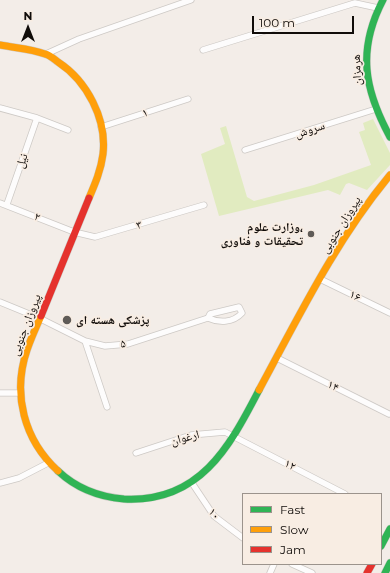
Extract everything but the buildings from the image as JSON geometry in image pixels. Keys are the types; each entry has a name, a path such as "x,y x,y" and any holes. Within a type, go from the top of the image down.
{"street":[{"path":"46,54 79,39 191,0"},
{"name":"هرمزان","path":"383,0 378,8 369,34 365,66 368,88 376,109 390,137"},
{"path":"203,50 355,3 378,8"},
{"name":"پیروزان جنوبی","path":"0,45 46,54 70,70 85,88 95,107 101,127 104,153 99,174 74,232 22,367 20,393 21,409 30,434 48,463 82,487 118,499 147,499 170,494 192,483 211,467 234,436 320,279 356,218 390,175"},
{"name":"۱","path":"101,127 188,100"},
{"path":"0,108 37,118 68,130"},
{"name":"سروش","path":"245,150 376,109"},
{"name":"نیل","path":"7,204 37,118"},
{"name":"۲","path":"0,203 7,204 74,232"},
{"name":"۳","path":"74,232 89,237 100,237 204,205"},
{"name":"۱۶","path":"320,279 390,313"},
{"name":"۵","path":"0,302 40,318 86,341 105,346 128,344 208,318 210,314 230,308 239,307 242,313 238,317 224,321 217,322 208,318"},
{"path":"86,341 107,407"},
{"name":"۱۴","path":"277,358 389,414"},
{"path":"0,393 20,393"},
{"name":"ارغوان","path":"136,453 191,435 206,432 226,432 234,436"},
{"name":"۱۲","path":"234,436 343,493"},
{"path":"0,483 19,478 48,463"},
{"name":"۱۰","path":"192,483 214,516 242,537"},
{"path":"382,544 390,528"},
{"path":"385,573 390,563"},
{"path":"294,565 312,573"}],"green space":[{"path":"373,119 390,153 390,165 367,190 349,183 346,184 340,195 328,190 219,216 201,154 225,144 220,128 226,126 247,197 254,201 314,185 371,165 359,132 365,130 363,123"}],"traffic: fast":[{"path":"383,0 369,36 367,69 374,102 390,137"},
{"path":"58,471 80,487 97,494 115,498 150,498 173,492 192,482 208,468 223,451 248,412 259,390"},
{"path":"382,544 390,529"},
{"path":"385,573 390,563"}],"traffic: slow":[{"path":"0,45 49,55 78,79 93,102 102,128 103,154 96,182 89,198"},
{"path":"259,390 335,252 352,226 390,175"},
{"path":"41,316 29,346 23,367 21,399 29,431 46,459 58,471"}],"traffic: jam":[{"path":"41,316 89,198"},
{"path":"367,573 371,565"}],"place":[{"name":"وزارت علوم، تحقیقات و فناوری","path":"311,234"},
{"name":"پزشکی هسته ای","path":"67,320"}]}
